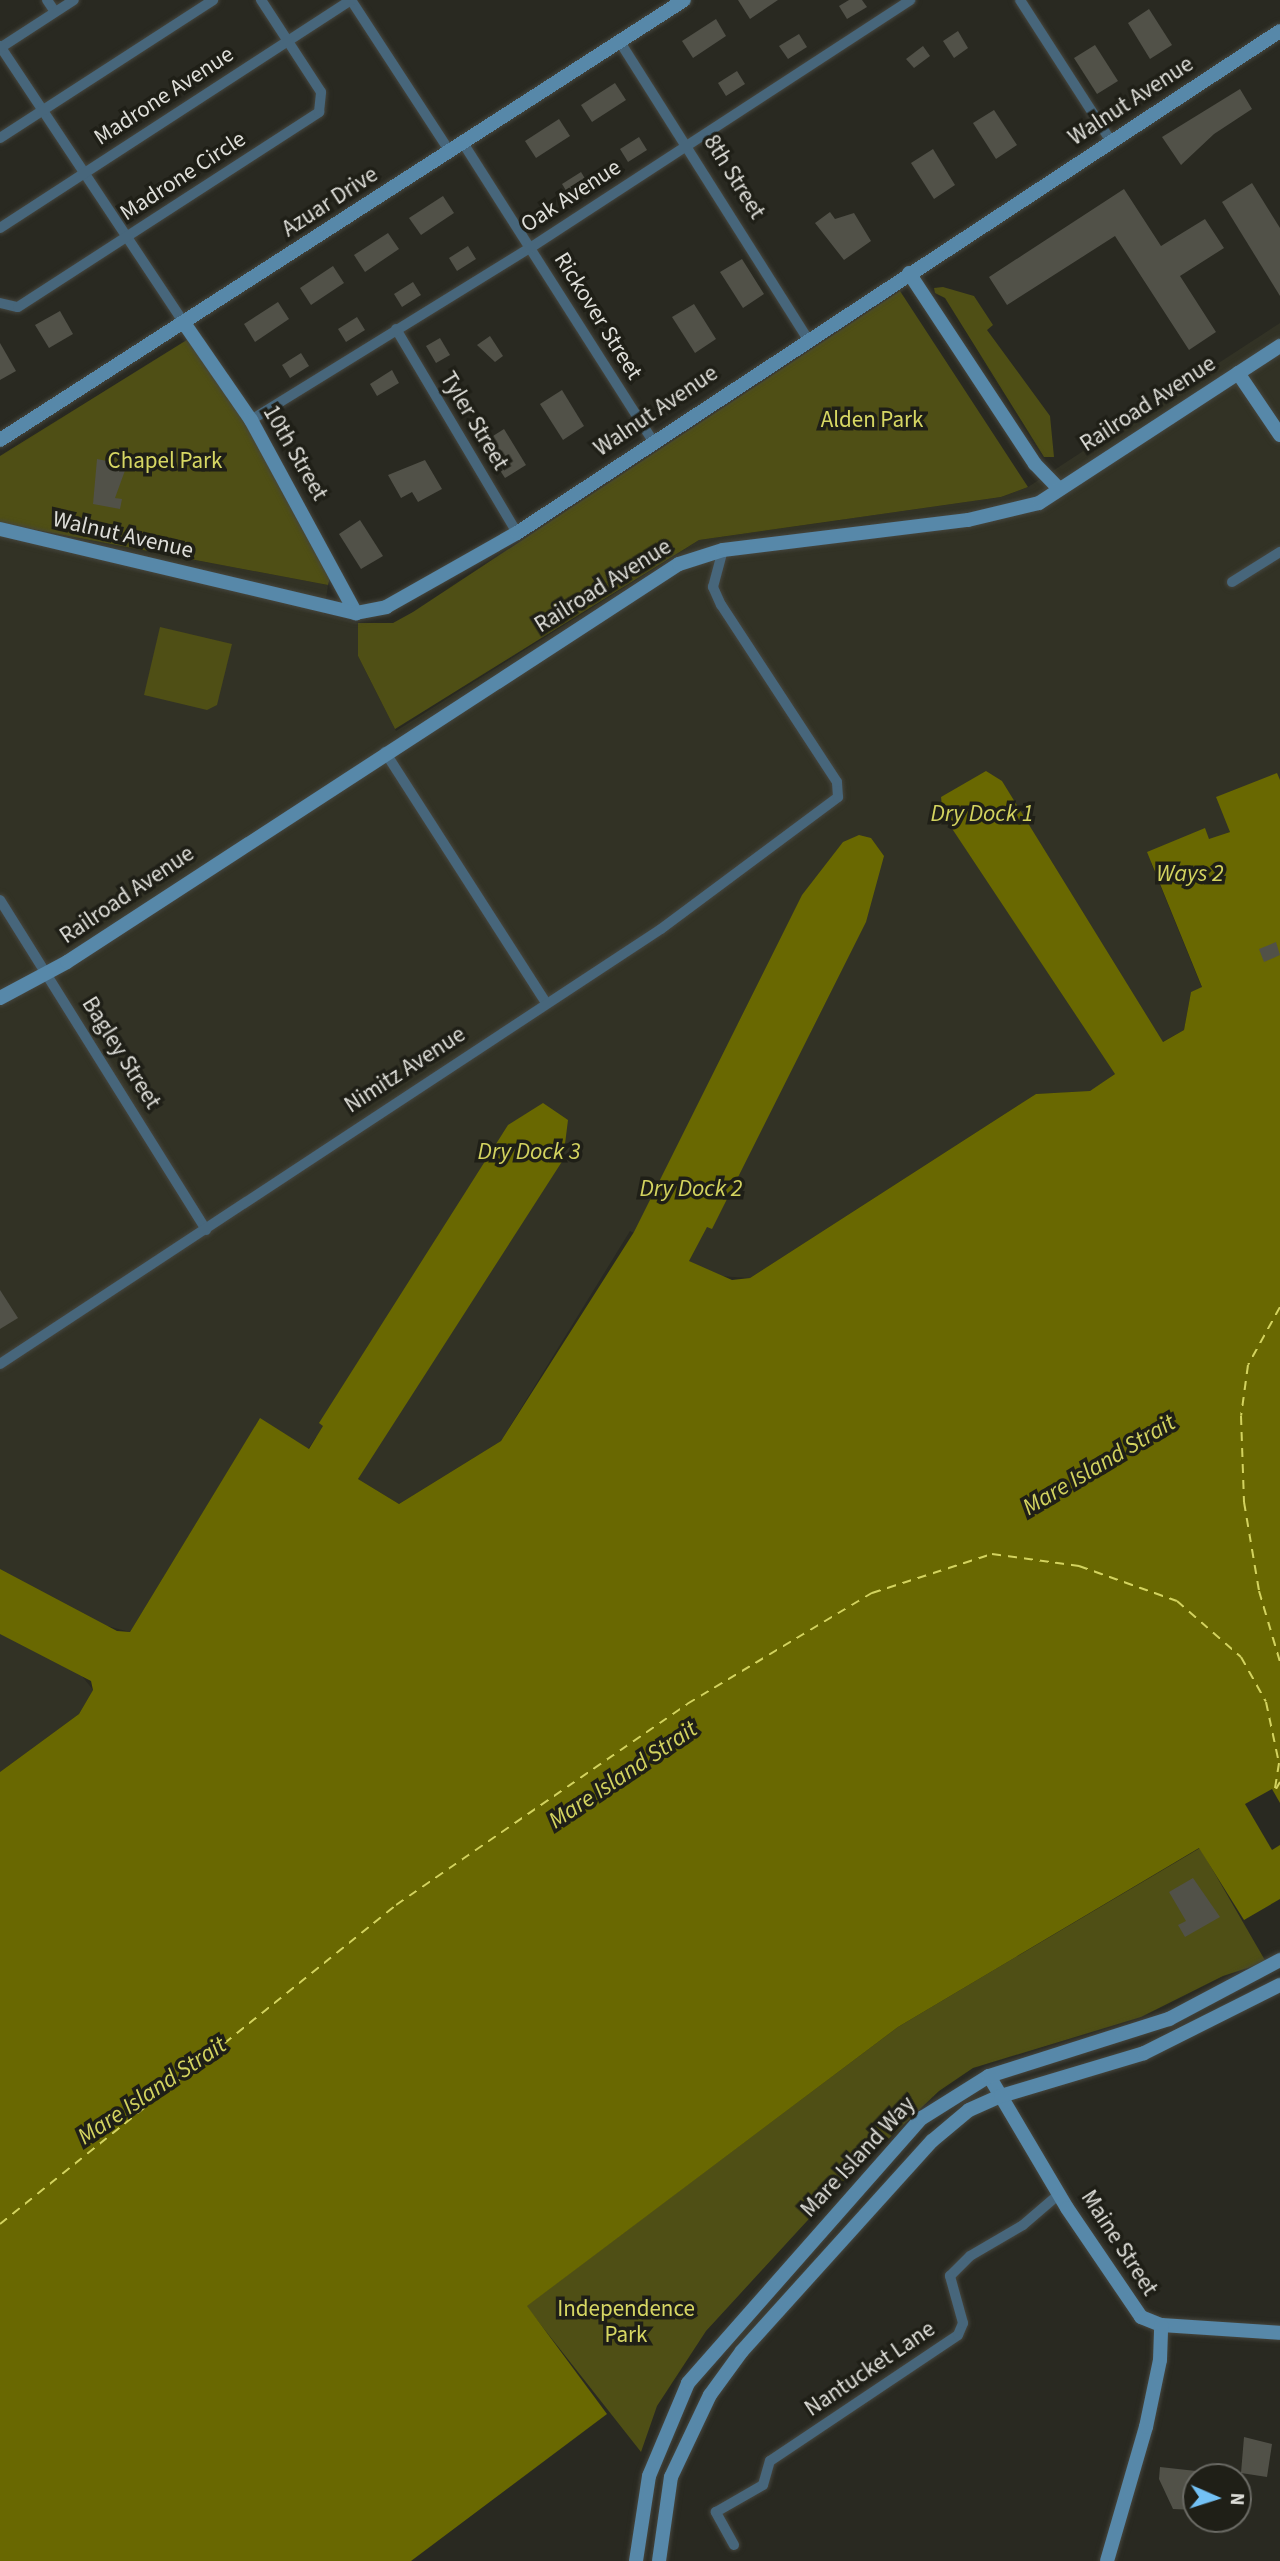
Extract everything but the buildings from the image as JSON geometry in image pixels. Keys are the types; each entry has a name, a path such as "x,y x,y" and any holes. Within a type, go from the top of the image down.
{"street":[{"path":"47,0 55,12"},
{"path":"74,0 0,47 46,109 184,323"},
{"path":"0,138 213,0"},
{"path":"261,0 288,41"},
{"path":"351,0 450,152"},
{"name":"Madrone Avenue","path":"0,228 351,0"},
{"name":"Oak Avenue","path":"251,420 530,248 910,0"},
{"path":"1020,0 1111,141"},
{"name":"Azuar Drive","path":"0,440 450,152 677,2"},
{"name":"Walnut Avenue","path":"0,529 356,613 397,601 517,533 652,440 1280,32"},
{"name":"Madrone Circle","path":"0,303 18,307 319,112 321,92 288,41"},
{"name":"8th Street","path":"620,41 808,339"},
{"name":"Rickover Street","path":"463,143 652,440"},
{"path":"909,273 1035,464 1059,489"},
{"name":"10th Street","path":"184,323 251,420 356,613"},
{"name":"Tyler Street","path":"396,329 517,533"},
{"name":"Railroad Avenue","path":"0,998 47,973 657,577 723,550 993,517 1039,503 1280,346"},
{"path":"1238,373 1280,435"},
{"name":"Nimitz Avenue","path":"0,1364 661,929 838,797 837,782 713,587 723,550"},
{"path":"1232,582 1280,552"},
{"path":"385,752 546,1003"},
{"name":"Bagley Street","path":"0,900 206,1230"},
{"name":"Mare Island Way","path":"636,2561 649,2476 662,2436 706,2357 913,2128 947,2099 989,2076 1169,2019 1280,1960"},
{"name":"Mare Island Way","path":"659,2561 671,2477 682,2445 742,2351 932,2141 969,2110 1000,2096 1144,2053 1280,1985"},
{"name":"Maine Street","path":"989,2076 1126,2302 1141,2317 1161,2325 1160,2360 1145,2434 1107,2561"},
{"name":"Nantucket Lane","path":"734,2545 716,2512 762,2485 770,2461 958,2334 963,2323 950,2276 970,2256 1023,2225 1059,2194"},
{"path":"1161,2325 1280,2333"}],"shaded area":[{"path":"1280,323 1280,812 1151,863 1202,988 1191,992 1184,1030 1114,1069 1116,1073 1090,1092 1036,1094 750,1278 718,1276 630,1231 501,1441 399,1504 358,1479 365,1467 316,1437 308,1449 260,1419 130,1632 107,1626 82,1676 93,1690 79,1714 0,1772 0,523 328,585 324,614 358,623 358,656 396,731 699,540 1001,497 1028,487"}],"green space":[{"path":"943,287 974,296 993,325 987,330 1050,416 1054,457 1044,457 945,298 935,293 934,288"},
{"name":"Alden Park","path":"900,291 1028,487 1001,497 699,540 395,729 358,656 358,623 393,623 413,612"},
{"name":"Chapel Park","path":"190,338 230,394 331,574 328,585 0,523 0,456"},
{"path":"160,627 232,644 217,705 207,710 144,695"},
{"name":"Independence Park","path":"1200,1848 1266,1962 1223,1976 1141,2017 973,2068 939,2091 841,2184 706,2331 657,2406 641,2452 526,2306 898,2027"}],"water":[{"path":"986,771 1002,781 1163,1042 1184,1030 1191,992 1202,987 1147,852 1205,828 1209,839 1230,832 1216,797 1277,773 1280,780 1280,1899 1244,1920 1199,1848 898,2027 527,2306 607,2414 411,2561 0,2561 0,1772 79,1714 93,1690 91,1681 0,1634 0,1569 117,1631 130,1632 260,1418 309,1449 323,1426 319,1423 508,1125 543,1103 568,1120 563,1160 358,1479 399,1504 501,1441 634,1232 802,895 843,842 859,835 871,838 884,856 866,922 712,1229 707,1227 689,1261 732,1280 750,1278 1036,1094 1090,1091 1115,1074 943,815 941,797"}],"pier":[{"path":"1272,1789 1280,1803 1280,1845 1272,1850 1245,1804"}],"ferry route":[{"path":"1280,1307 1248,1365 1241,1416 1244,1502 1259,1591 1280,1662"},
{"path":"0,2224 396,1905 687,1704 872,1593 992,1554 1079,1566 1177,1601 1241,1657 1266,1702 1279,1763 1274,1793"},
{"path":"1276,1789 1280,1782"}],"water label":[{"name":"Dry Dock 1","path":"982,814"},
{"name":"Ways 2","path":"1190,874"},
{"name":"Dry Dock 3","path":"529,1152"},
{"name":"Dry Dock 2","path":"691,1189"},
{"name":"Mare Island Strait","path":"1099,1465"},
{"name":"Mare Island Strait","path":"623,1775"},
{"name":"Mare Island Strait","path":"152,2091"}]}
